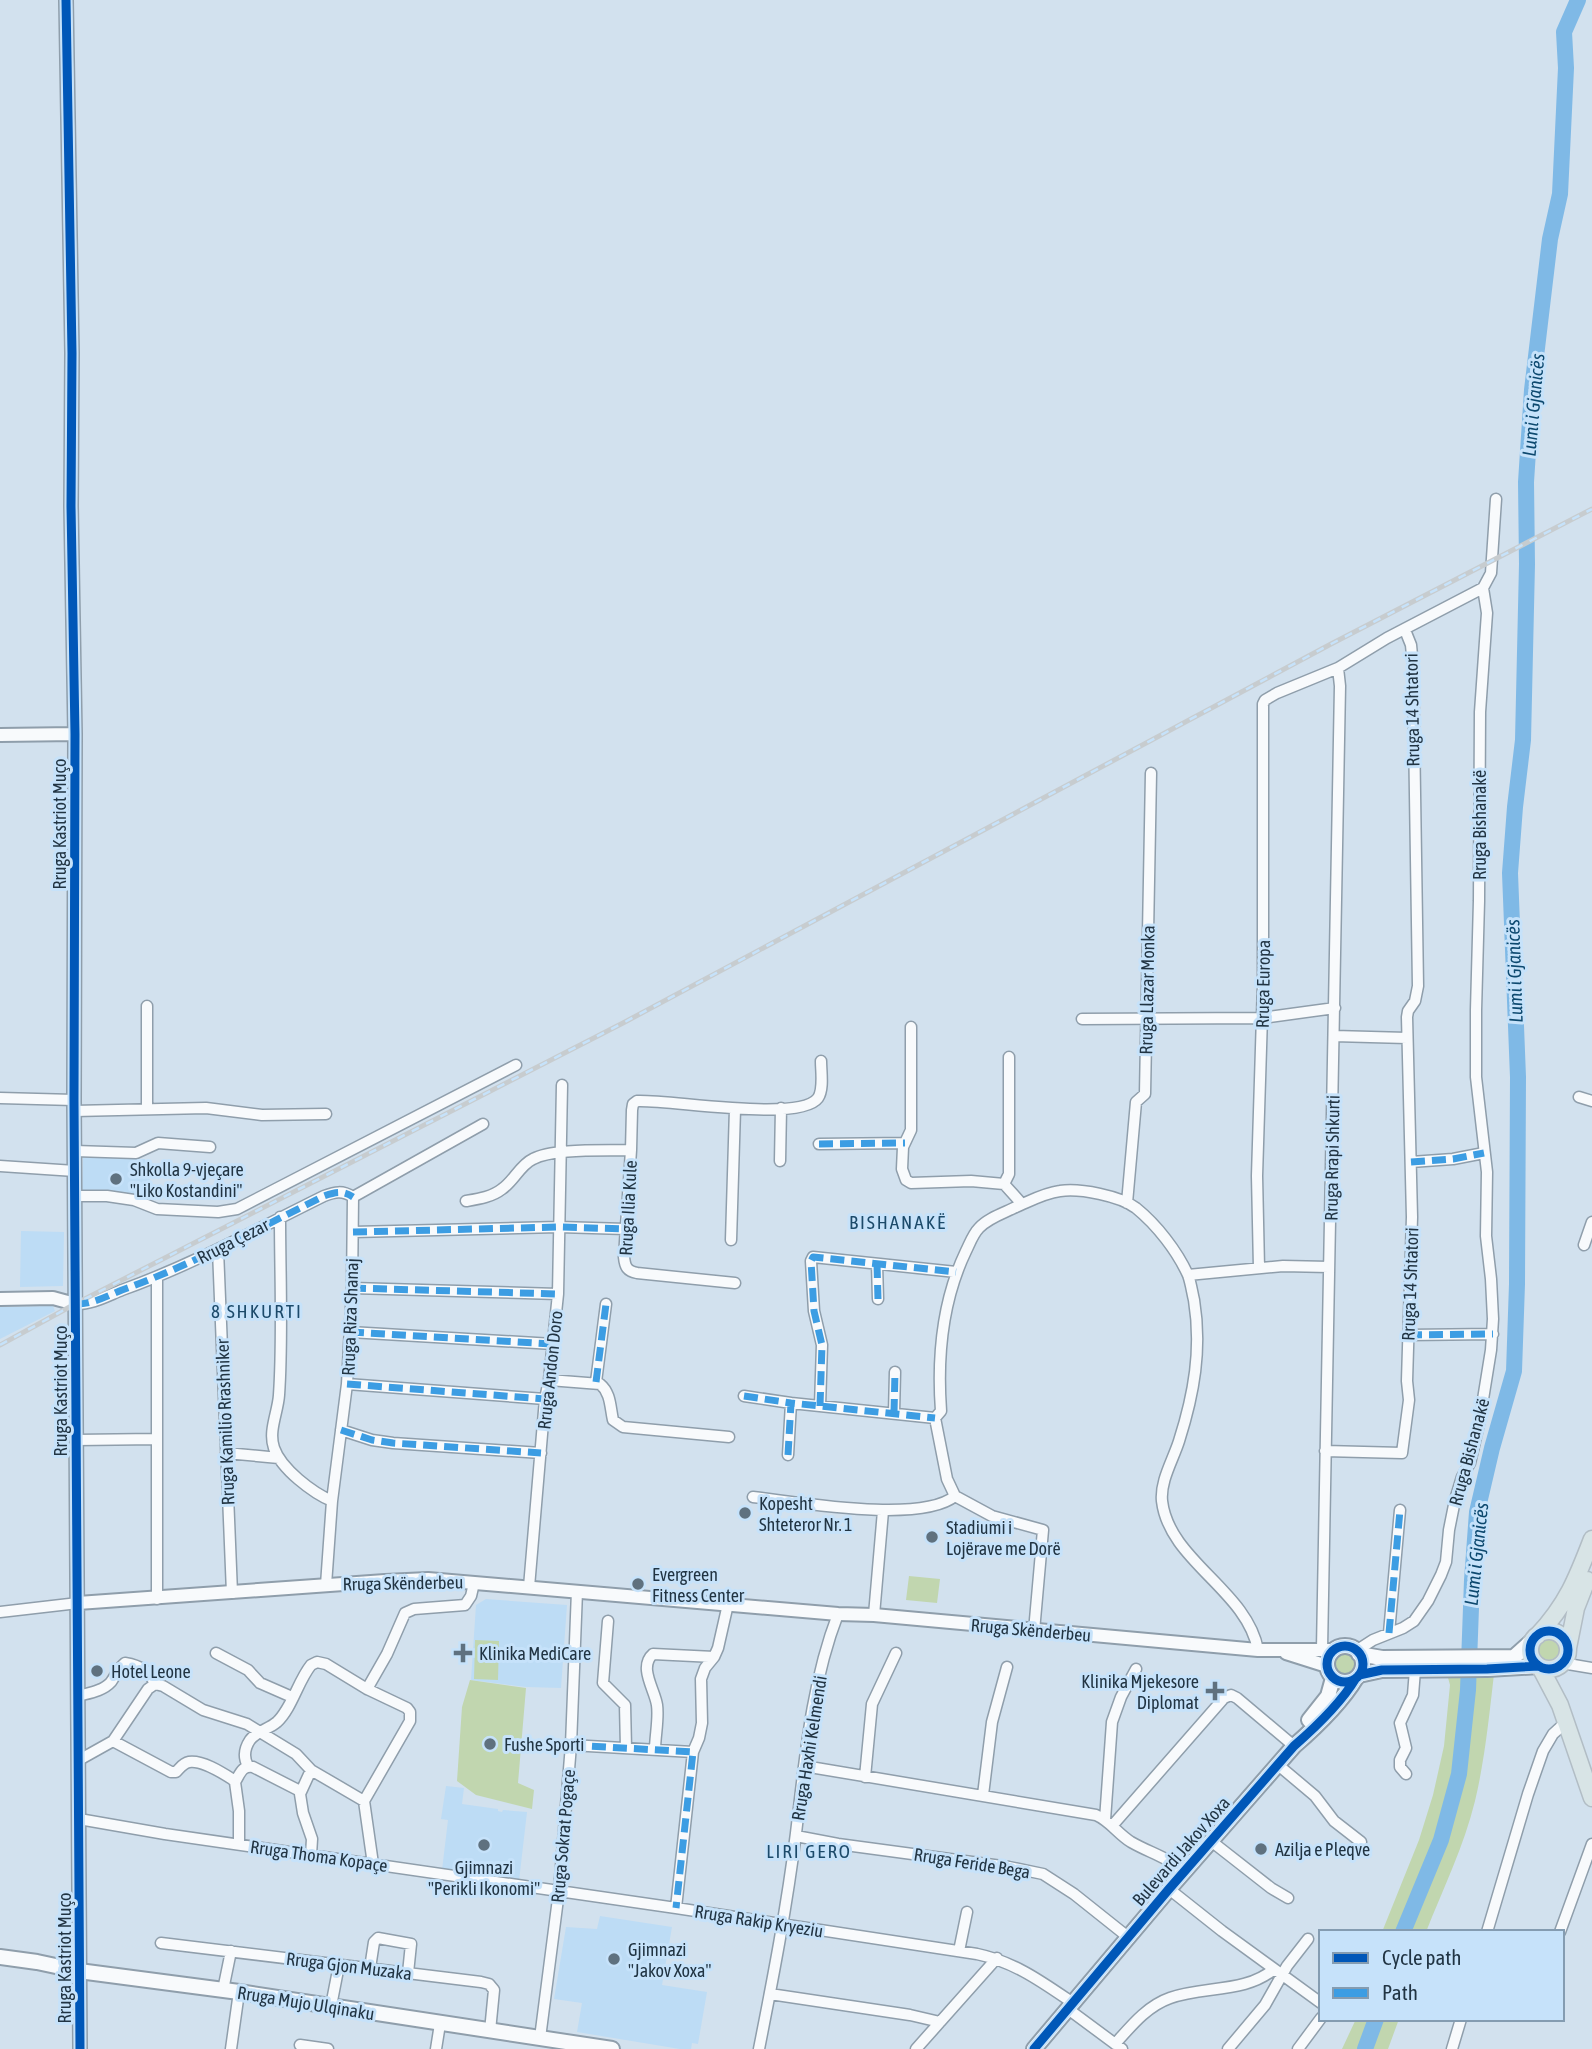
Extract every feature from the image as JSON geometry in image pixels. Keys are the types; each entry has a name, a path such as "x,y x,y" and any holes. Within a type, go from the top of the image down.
{"main road":[{"path":"1487,1664 1514,1657 1552,1620 1568,1597 1592,1539"},
{"path":"1454,1664 1415,1670 1371,1671 1345,1682 1330,1672 1328,1649 1346,1647 1382,1658 1551,1669 1564,1659 1576,1608 1592,1565"},
{"path":"1560,1705 1564,1640 1555,1633 1546,1632 1535,1638 1530,1654 1560,1705 1565,1723 1586,1768 1592,1798"},
{"path":"1358,1652 1362,1662 1358,1676"},
{"name":"Bulevardi Jakov Xoxa","path":"1294,1746 1303,1727 1328,1696 1330,1672"},
{"name":"Bulevardi Jakov Xoxa","path":"1034,2049 1277,1764 1328,1712 1358,1676"},
{"name":"Rruga Mujo Ulqinaku","path":"0,1957 79,1971 239,1992 612,2049"}],"street":[{"name":"Rruga Kastriot Muço","path":"66,0 75,734 74,1106 80,2049"},
{"name":"Rruga Bishanakë","path":"1358,1652 1373,1640 1411,1624 1419,1615 1444,1569 1452,1514 1462,1477 1470,1463 1479,1424 1493,1334 1486,1236 1487,1181 1476,1077 1475,1010 1479,901 1480,722 1487,612 1483,588 1491,573 1496,499"},
{"path":"1338,667 1483,588"},
{"name":"Rruga 14 Shtatori","path":"1325,1451 1402,1453 1409,1400 1407,1381 1412,1217 1407,1038 1408,1011 1415,1001 1418,986 1418,950 1413,666 1411,645 1405,630"},
{"name":"Rruga Europa","path":"1259,1268 1257,1177 1264,869 1262,708 1265,701 1277,693 1338,667"},
{"name":"Rruga Rrapi Shkurti","path":"1328,1649 1325,1451 1335,1008 1340,686 1338,667"},
{"path":"0,735 75,734"},
{"name":"Rruga Llazar Monka","path":"1127,1203 1136,1102 1145,1094 1151,773"},
{"path":"147,1006 147,1110"},
{"path":"1082,1019 1262,1018 1335,1008"},
{"path":"911,1027 911,1130 905,1143 902,1169 906,1180 911,1183 971,1181 1004,1184 1022,1204"},
{"path":"1334,1036 1407,1038"},
{"path":"1004,1184 1009,1174 1009,1057"},
{"path":"631,1150 632,1110 637,1101 735,1109 808,1105 820,1096 821,1061"},
{"path":"75,1196 107,1196 134,1200 157,1209 218,1212 237,1209 516,1065"},
{"name":"Rruga Andon Doro","path":"529,1587 545,1399 558,1294 562,1085"},
{"path":"1579,1097 1592,1101"},
{"path":"0,1098 147,1110 206,1108 262,1115 326,1114"},
{"path":"780,1161 781,1108"},
{"path":"731,1240 735,1109"},
{"path":"280,1217 335,1192 345,1192 353,1197 483,1124"},
{"path":"75,1151 136,1153 158,1143 210,1147"},
{"path":"819,1144 905,1143"},
{"name":"Rruga Ilia Kule","path":"560,1153 631,1150 624,1257 625,1266 630,1271 735,1283"},
{"path":"466,1201 483,1198 502,1189 531,1159 560,1153"},
{"path":"1410,1162 1453,1159 1485,1153"},
{"path":"0,1166 75,1171"},
{"path":"935,1419 942,1411 939,1385 941,1340 950,1293 956,1272 980,1227 1022,1204 1048,1194 1070,1190 1127,1203 1135,1208 1161,1234 1188,1275 1196,1312 1196,1374 1179,1441 1161,1492 1162,1505 1168,1523 1182,1547 1243,1616 1255,1636 1258,1650"},
{"name":"Rruga Riza Shanaj","path":"326,1585 332,1501 347,1384 354,1232 353,1197"},
{"name":"Rruga Çezar","path":"75,1304 92,1302 157,1278 280,1217 279,1395 272,1438 273,1448 279,1458"},
{"path":"1584,1245 1592,1222"},
{"path":"354,1232 626,1228"},
{"name":"Rruga Kamilio Rrashniker","path":"218,1250 232,1593"},
{"path":"820,1406 822,1345 814,1311 811,1259 816,1257 956,1272"},
{"path":"877,1264 878,1299"},
{"path":"1188,1275 1283,1266 1329,1267"},
{"path":"157,1278 157,1599"},
{"path":"352,1288 558,1294"},
{"path":"0,1299 53,1298 75,1304"},
{"path":"596,1382 606,1304"},
{"path":"350,1332 553,1344"},
{"path":"1408,1335 1493,1334"},
{"path":"894,1413 895,1373"},
{"path":"549,1380 596,1382 606,1388 613,1420 623,1427 729,1437"},
{"path":"347,1384 545,1399"},
{"path":"744,1396 935,1419"},
{"path":"788,1455 791,1403"},
{"path":"935,1419 947,1479 956,1496 992,1516 1043,1530 1034,1631"},
{"path":"341,1430 372,1440 393,1443 541,1452"},
{"path":"76,1440 156,1439"},
{"path":"226,1453 279,1458 308,1489 332,1501"},
{"path":"752,1497 883,1511 941,1504 956,1496"},
{"path":"1389,1633 1400,1510"},
{"path":"874,1615 883,1511"},
{"name":"Rruga Skënderbeu","path":"78,1603 407,1579 874,1615 1258,1650 1328,1649"},
{"path":"368,1689 405,1613 414,1609 465,1605 471,1596 474,1583"},
{"name":"Rruga Sokrat Pogaçe","path":"540,2038 559,1891 571,1745 577,1591"},
{"path":"0,1612 78,1603"},
{"path":"676,1908 693,1752 702,1723 701,1679 718,1648 728,1604"},
{"name":"Rruga Haxhi Kelmendi","path":"759,2049 796,1836 804,1766 820,1672 838,1614"},
{"path":"608,1621 603,1683 625,1705 626,1748"},
{"path":"1279,1651 1330,1672"},
{"path":"216,1653 248,1670 260,1683 292,1698"},
{"path":"865,1777 872,1704 896,1653"},
{"path":"654,1750 657,1705 649,1685 647,1660 650,1655 714,1657"},
{"path":"1564,1659 1592,1668"},
{"path":"300,1791 248,1766 245,1751 259,1731 276,1722 311,1665 317,1662 326,1664 407,1708 411,1716 364,1801 373,1864"},
{"path":"78,1696 103,1688 125,1663 146,1671 155,1684"},
{"path":"983,1795 992,1722 1007,1667"},
{"path":"1109,1823 1112,1723 1136,1669"},
{"path":"1406,1774 1400,1767 1400,1760 1406,1748 1401,1723 1413,1695 1415,1670"},
{"path":"79,1759 113,1741 148,1689 155,1684 203,1710 247,1724 296,1754 311,1770 364,1801"},
{"path":"1109,1823 1224,1698 1231,1695 1294,1746"},
{"path":"1488,1930 1538,1766 1549,1739 1565,1723"},
{"path":"113,1741 171,1772 176,1772 187,1762 194,1762 235,1782"},
{"path":"571,1745 693,1752"},
{"path":"1277,1764 1315,1796 1334,1821 1361,1842"},
{"path":"239,1844 239,1811 235,1782 248,1766"},
{"path":"804,1766 1096,1815 1129,1841 1164,1856 1184,1872"},
{"path":"311,1770 300,1791 303,1813 312,1839 311,1855"},
{"name":"Rruga Thoma Kopaçe","path":"79,1819 559,1891"},
{"name":"Rruga Feride Bega","path":"796,1836 1043,1874 1128,1937"},
{"name":"Bulevardi Jakov Xoxa","path":"1211,1841 1288,1898"},
{"path":"1561,1930 1592,1844"},
{"path":"1169,1889 1319,2002"},
{"name":"Rruga Rakip Kryeziu","path":"559,1891 997,1958 1022,1970 1119,2046"},
{"path":"958,1951 967,1912"},
{"path":"370,1968 374,1942 378,1938 411,1944 408,1973"},
{"path":"1228,2049 1265,2005 1278,1971 1308,1939"},
{"name":"Rruga Gjon Muzaka","path":"161,1943 489,1984 494,1990 490,2031"},
{"path":"223,1990 231,1951"},
{"path":"916,2049 997,1958"},
{"path":"331,2006 339,1965"},
{"path":"1119,2046 1144,2013 1170,1998 1256,1981 1278,1971"},
{"path":"231,2049 239,1992"},
{"path":"770,1994 940,2022"},
{"path":"1298,2049 1319,2021"},
{"path":"1452,2049 1460,2021"},
{"path":"436,2049 440,2024"},
{"path":"300,2045 327,2049"}],"shaded area":[{"name":"Shkolla 9-vjeçare \"Liko Kostandini\"","path":"83,1157 145,1159 145,1165 152,1166 147,1195 82,1193"},
{"path":"21,1231 64,1232 63,1286 20,1287"},
{"path":"53,1306 55,1311 0,1339 0,1307"},
{"path":"486,1599 567,1605 561,1688 526,1687 471,1680 476,1605"},
{"name":"Gjimnazi \"Perikli Ikonomi\"","path":"446,1786 464,1788 462,1804 498,1809 502,1812 527,1812 519,1881 442,1870 448,1820 441,1819"},
{"name":"Gjimnazi \"Jakov Xoxa\"","path":"600,1916 672,1927 662,1985 707,1992 698,2044 692,2043 691,2049 680,2049 577,2032 582,2003 554,1999 566,1927 597,1929"}],"green space":[{"path":"909,1576 940,1579 937,1603 906,1600"},
{"path":"1550,1637 1559,1641 1563,1650 1559,1659 1550,1663 1541,1659 1537,1650 1541,1641"},
{"path":"475,1640 499,1641 498,1680 474,1679"},
{"path":"1345,1651 1354,1655 1358,1664 1354,1673 1345,1677 1336,1673 1332,1664 1336,1655"},
{"path":"1447,1674 1494,1674 1475,1801 1459,1851 1427,1930 1383,1930 1419,1840 1433,1795 1444,1746 1450,1685"},
{"name":"Fushe Sporti","path":"470,1680 526,1688 518,1783 534,1790 532,1809 476,1795 457,1781 462,1707"},
{"path":"1355,2021 1398,2021 1388,2049 1342,2049"}],"waterway":[{"name":"Lumi i Gjanicës","path":"1404,1930 1441,1840 1459,1774 1468,1690 1477,1512 1514,1371 1518,1077 1510,873 1523,740 1526,482 1532,390 1550,239 1560,194 1566,68 1564,32 1578,0"},
{"name":"Lumi i Gjanicës","path":"1365,2049 1375,2021"}],"railway":[{"path":"0,1345 623,1023 1331,644 1592,509"}],"marked path":[{"path":"819,1144 905,1143"},
{"path":"1411,1162 1453,1159 1484,1153"},
{"path":"75,1304 99,1300 174,1269 324,1196 338,1192 353,1197"},
{"path":"353,1232 559,1227 626,1229"},
{"path":"820,1406 822,1345 814,1311 813,1257 956,1272"},
{"path":"877,1264 878,1299"},
{"path":"352,1288 558,1294"},
{"path":"596,1382 606,1304"},
{"path":"350,1332 553,1344"},
{"path":"1408,1335 1493,1334"},
{"path":"894,1413 895,1372"},
{"path":"347,1384 545,1399"},
{"path":"744,1396 791,1403"},
{"path":"788,1455 791,1403 935,1418"},
{"path":"341,1430 372,1440 393,1443 541,1453"},
{"path":"1389,1633 1400,1510"},
{"path":"571,1745 693,1752 676,1908"}],"cycle path":[{"path":"66,0 75,734 74,1100 80,2049"},
{"path":"1549,1631 1562,1637 1568,1650 1562,1663 1549,1669 1536,1663 1530,1650 1536,1637 1549,1631"},
{"path":"1345,1646 1357,1652 1363,1664 1357,1676 1345,1682 1333,1676 1327,1664 1333,1652 1345,1646"},
{"path":"1359,1675 1382,1670 1539,1666"},
{"path":"1034,2049 1169,1889 1294,1746 1336,1705 1356,1678"}],"place":[{"name":"Shkolla 9-vjeçare \"Liko Kostandini\"","path":"116,1179"},
{"name":"Kopesht Shteteror Nr. 1","path":"745,1513"},
{"name":"Stadiumi i Lojërave me Dorë","path":"932,1537"},
{"name":"Evergreen Fitness Center","path":"638,1584"},
{"name":"Klinika MediCare","path":"463,1653"},
{"name":"Hotel Leone","path":"97,1671"},
{"name":"Klinika Mjekesore Diplomat","path":"1215,1691"},
{"name":"Fushe Sporti","path":"490,1744"},
{"name":"Gjimnazi \"Perikli Ikonomi\"","path":"484,1845"},
{"name":"Azilja e Pleqve","path":"1261,1849"},
{"name":"Gjimnazi \"Jakov Xoxa\"","path":"614,1959"}],"district":[{"name":"BISHANAKË","path":"898,1222"},
{"name":"8 SHKURTI","path":"257,1311"},
{"name":"LIRI GERO","path":"809,1851"}]}
